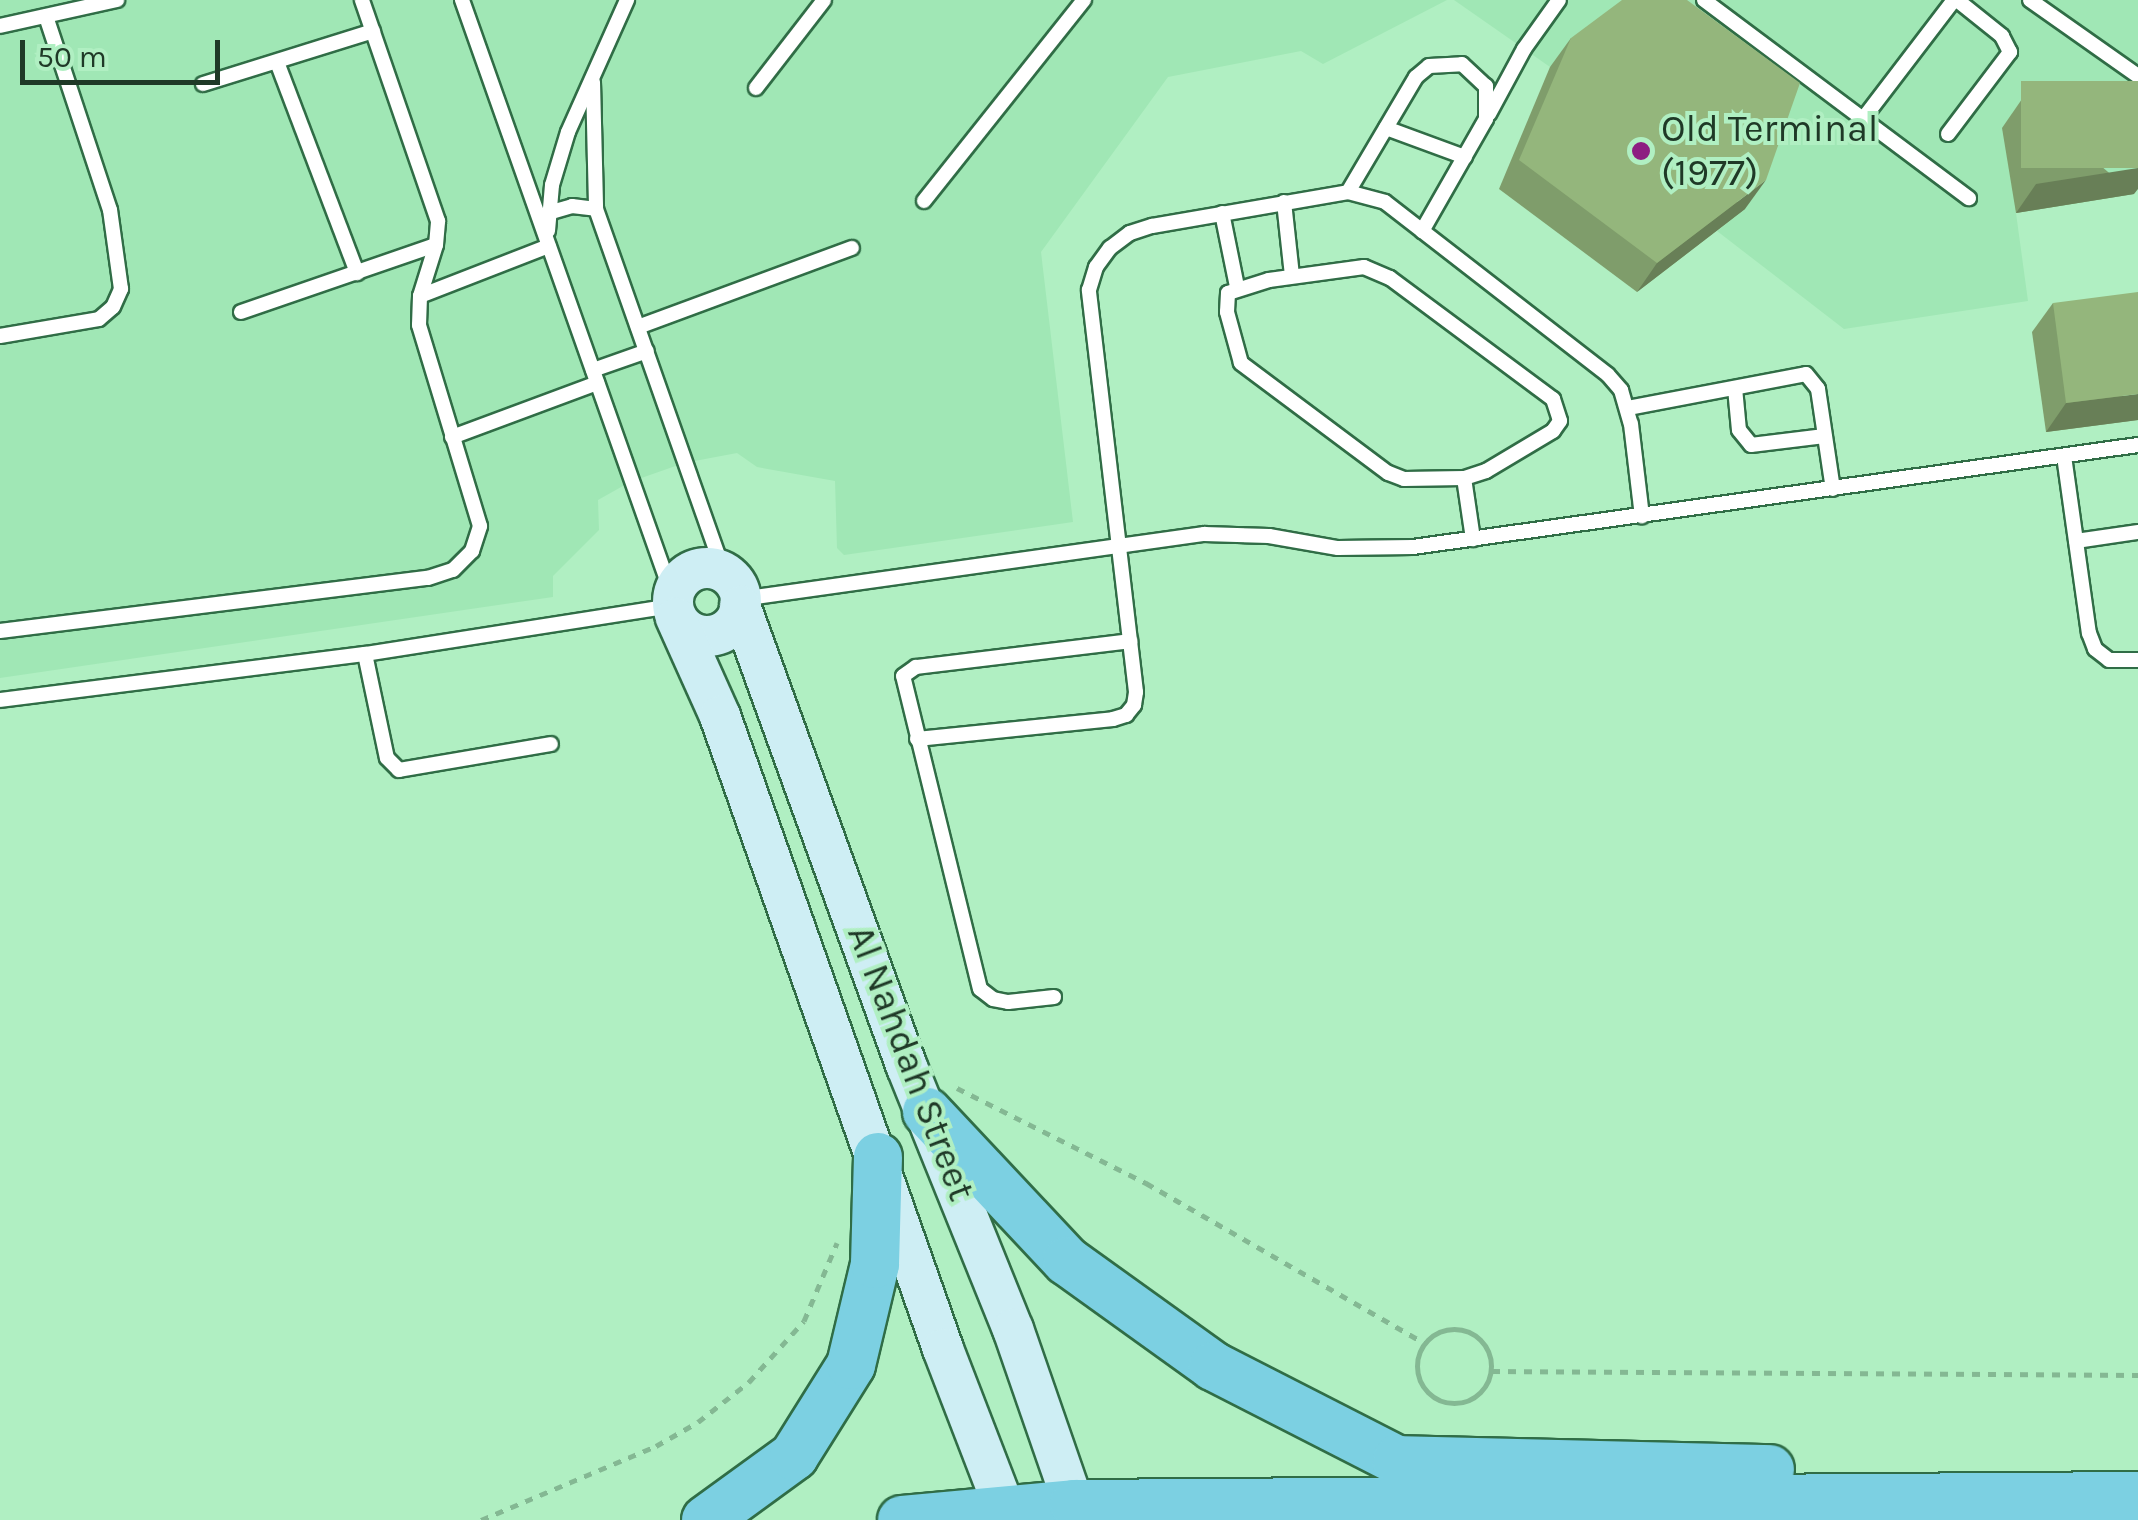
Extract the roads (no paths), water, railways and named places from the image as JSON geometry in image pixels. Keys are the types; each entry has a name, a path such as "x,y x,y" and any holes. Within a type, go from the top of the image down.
{"highway":[{"path":"927,1112 1067,1261 1213,1366 1396,1460 1900,1472 2026,1498"},
{"path":"706,1520 794,1456 851,1365 875,1264 878,1157"},
{"path":"902,1520 1077,1512 2138,1496"}],"main road":[{"path":"698,569 735,593 730,628 706,636 694,634 674,607 686,575 698,569"},
{"name":"Al Nahdah Street","path":"735,593 908,1067 981,1242 1077,1512"},
{"name":"Al Nahdah Street","path":"674,607 720,716 878,1157 942,1349 1007,1515"}],"lane":[{"path":"0,26 117,0"},
{"path":"0,631 428,578 453,570 472,551 480,526 419,324 420,296 436,245 438,221 362,0"},
{"name":"Al Nahdah Street","path":"462,0 674,607"},
{"path":"420,296 548,241 548,214 563,145 626,0"},
{"path":"756,88 824,0"},
{"path":"924,201 1084,0"},
{"path":"1422,231 1524,48 1559,0"},
{"path":"1704,0 1969,198"},
{"path":"1863,119 1955,0 2002,36 2010,52 1948,134"},
{"path":"2030,0 2138,76"},
{"path":"0,336 99,319 113,307 122,289 110,210 46,16"},
{"path":"203,84 373,31"},
{"path":"276,62 357,273"},
{"path":"1348,192 1416,77 1445,62 1476,73 1490,102 1486,119"},
{"name":"Al Nahdah Street","path":"593,82 596,209 735,593"},
{"path":"1386,128 1465,157"},
{"path":"917,739 1126,715 1136,692 1089,314 1092,279 1110,248 1130,233 1348,192 1385,202 1608,376 1628,408 1642,516"},
{"path":"1284,202 1292,276"},
{"path":"548,214 572,206 596,209"},
{"path":"1222,213 1237,287"},
{"path":"241,312 436,245"},
{"path":"638,326 852,248"},
{"path":"1349,268 1376,270 1553,399 1560,420 1553,431 1503,464 1464,478 1404,479 1388,472 1249,371 1237,354 1227,312 1228,292 1292,276 1349,268"},
{"path":"452,438 595,377 647,350"},
{"path":"1628,408 1806,374 1818,390 1833,489"},
{"path":"1734,388 1739,430 1751,445 1824,436"},
{"path":"735,593 1220,534 1376,550 1473,540 2138,445"},
{"path":"2064,456 2095,649 2109,660 2138,660"},
{"path":"1464,478 1473,540"},
{"path":"2076,541 2138,532"},
{"path":"0,700 365,654 674,607"},
{"path":"1054,997 1008,1002 993,999 980,989 904,684 908,669 1130,640"},
{"path":"365,654 387,758 399,770 551,744"}],"place":[{"name":"Old Terminal (1977)","path":"1641,151"}]}
